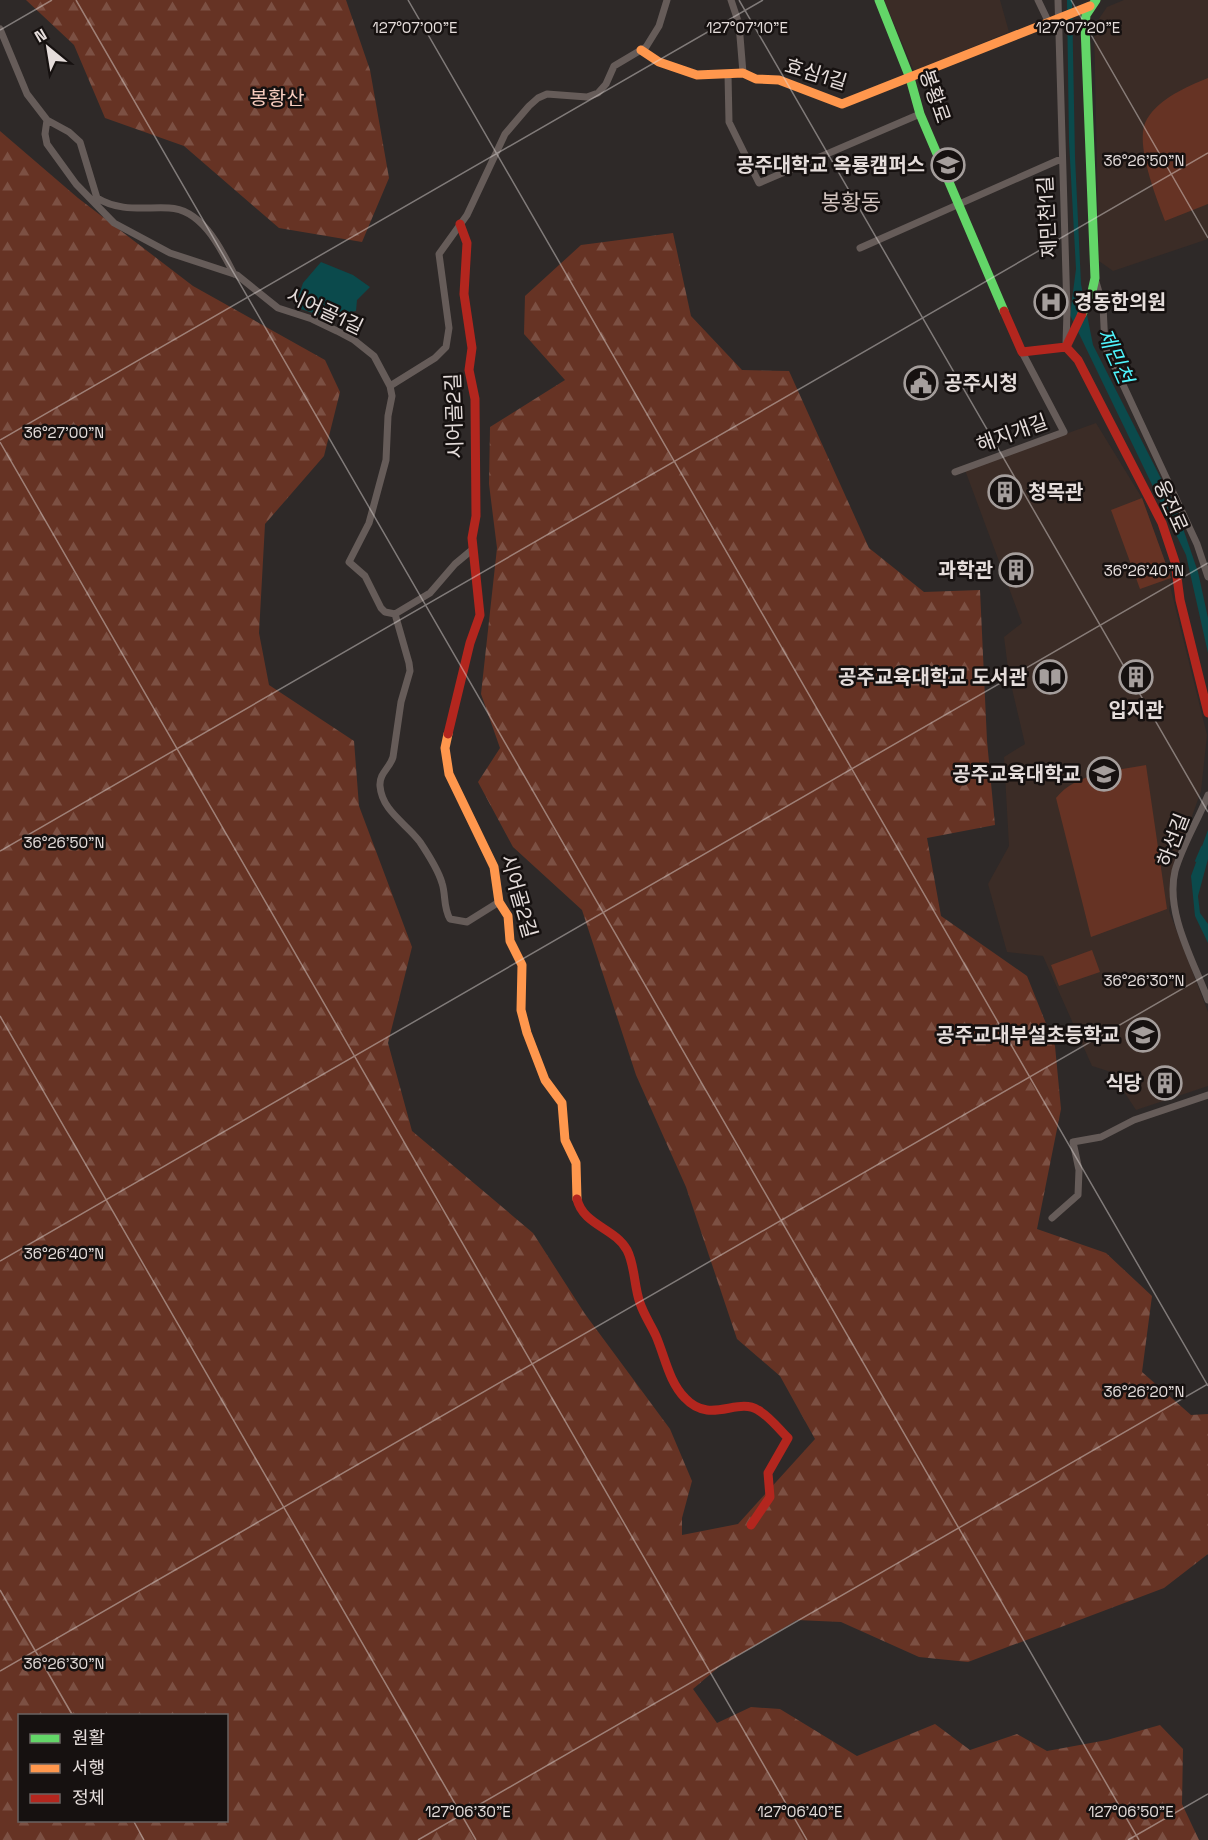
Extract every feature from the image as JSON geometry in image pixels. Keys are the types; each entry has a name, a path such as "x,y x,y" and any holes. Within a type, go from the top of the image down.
{"street":[{"path":"641,50 646,47 659,26 668,0"},
{"path":"731,0 739,24 743,73"},
{"name":"봉황로","path":"879,0 910,78 920,114 1022,352"},
{"path":"1038,0 1056,19"},
{"name":"제민천1길","path":"1058,0 1056,19 1067,301 1066,346"},
{"path":"1093,3 1085,26 1095,278 1102,306 1105,346 1179,503 1208,577"},
{"name":"효심1길","path":"641,50 659,62 697,75 743,73 756,79 785,82 842,104 1093,3"},
{"path":"0,29 27,94 47,120 69,132 80,142 97,198 124,208 170,208 185,212 201,224 218,244 234,274"},
{"name":"시어골2길","path":"390,387 442,353 446,346 449,328 439,254 467,215 505,134 537,98 547,94 587,97 598,93 606,84 614,66 641,50"},
{"path":"728,74 729,122 759,183 920,114"},
{"name":"시어골1길","path":"47,120 45,134 47,144 102,215 170,253 234,274 278,308 312,319 354,340 374,357 390,387"},
{"name":"제민천1길","path":"958,203 1061,159"},
{"path":"860,248 958,203"},
{"name":"시어골2길","path":"460,224 467,243 464,294 472,348 469,370 475,399 476,516 473,549 480,615 459,687 445,748 445,760 458,793 494,867 499,902 508,916 510,941 522,965 521,1010 527,1033 545,1080 562,1102 565,1140 576,1163 576,1200 592,1223 609,1232 627,1250 640,1304 657,1338 665,1365 690,1404 721,1412 747,1405 767,1416 788,1438 768,1473 770,1497 751,1525"},
{"path":"1022,352 1066,346 1091,296 1095,278"},
{"name":"웅진로","path":"1066,346 1078,360 1162,523 1175,562 1180,600 1208,713"},
{"name":"해지개길","path":"955,472 1064,432 1022,352"},
{"path":"390,387 392,396 388,416 386,460 369,523 349,562 365,576 381,608 385,612 395,614 430,593 455,564 473,549"},
{"path":"395,614 402,633 401,640 410,671 400,702 399,729 392,749 391,764 381,778 383,796 388,807 418,840 442,881 450,919 467,922 499,902"},
{"name":"하선길","path":"1208,795 1175,872 1174,892 1177,914 1208,1000"},
{"path":"1167,917 1177,914"},
{"path":"1052,1218 1078,1195 1079,1170 1073,1142 1101,1137 1134,1120 1208,1095"}],"shaded area":[{"path":"884,0 1000,0 1009,32 914,71"},
{"path":"1124,0 1208,0 1208,239 1113,271 1099,261 1094,26 1107,7"},
{"name":"공주교육대학교","path":"1096,423 1142,498 1171,578 1170,586 1207,735 1201,791 1173,869 1169,911 1208,1012 1208,1086 1136,1110 1111,1072 1092,1066 1043,956 1007,952 988,884 1009,846 1004,757 1025,744 1009,676 1004,637 1022,623 965,470"}],"green space":[{"name":"봉황산","path":"26,0 346,0 370,70 389,178 362,242 279,228 184,146 105,118 74,45"},
{"path":"1208,78 1208,204 1165,221 1144,155 1143,129 1152,112 1166,99"},
{"path":"0,131 78,198 193,286 325,360 340,392 324,456 265,524 259,633 269,685 354,741 359,806 412,947 388,1043 412,1131 533,1233 585,1314 670,1429 692,1481 682,1518 682,1535 738,1524 815,1439 780,1376 737,1339 686,1187 636,1075 582,910 513,847 478,782 500,748 481,694 497,548 489,484 490,427 565,380 524,334 525,296 581,245 673,233 691,316 742,370 789,371 869,548 924,592 980,590 987,741 995,825 927,838 941,916 1027,976 1055,1046 1061,1109 1037,1229 1106,1253 1152,1296 1142,1372 1191,1415 1208,1414 1208,1554 1164,1588 968,1662 919,1657 841,1622 797,1620 720,1666 693,1689 717,1723 751,1707 780,1709 857,1756 935,1724 970,1750 1017,1734 1047,1751 1107,1740 1160,1725 1183,1749 1182,1804 1199,1840 0,1840"},
{"path":"1142,498 1171,578 1140,589 1111,510"},
{"path":"1146,765 1167,909 1091,937 1056,798 1065,789 1086,778"},
{"path":"1092,950 1100,972 1059,986 1051,965"}],"water":[{"name":"제민천","path":"1067,0 1072,0 1075,157 1081,284 1093,345 1176,508 1198,572 1208,618 1208,653 1186,555 1070,315 1076,269 1069,141"},
{"path":"321,262 353,275 370,287 357,300 356,311 325,317 295,307 303,283"},
{"path":"1208,830 1208,859 1198,896 1200,913 1208,924 1208,943 1195,916 1191,876"}],"waterway":[{"name":"제민천","path":"1196,861 1202,847"}],"traffic: fast":[{"path":"879,0 910,78 920,114 1004,311"},
{"path":"1082,314 1091,296 1095,278 1085,26 1086,15 1096,0"}],"traffic: slow":[{"path":"641,50 659,62 697,75 743,73 756,79 779,80 842,104 1090,6"},
{"path":"448,734 445,748 449,774 494,867 499,902 508,916 510,941 522,965 521,1010 527,1033 545,1080 562,1103 565,1140 576,1163 577,1199"}],"traffic: jam":[{"path":"448,734 470,643 480,615 472,538 476,516 475,399 469,370 472,348 464,294 467,243 460,224"},
{"path":"1004,311 1022,352 1066,347"},
{"path":"1082,314 1066,347 1078,360 1162,523 1175,562 1180,600 1208,713"},
{"path":"577,1199 586,1215 615,1236 627,1250 632,1262 638,1297 671,1377 685,1398 694,1406 704,1409 714,1410 741,1406 758,1410 788,1438 768,1473 770,1497 751,1525"}],"place":[{"name":"공주대학교 옥룡캠퍼스","path":"948,165"},
{"name":"경동한의원","path":"1051,302"},
{"name":"공주시청","path":"921,383"},
{"name":"청목관","path":"1005,492"},
{"name":"과학관","path":"1016,570"},
{"name":"공주교육대학교 도서관","path":"1050,677"},
{"name":"입지관","path":"1136,677"},
{"name":"공주교육대학교","path":"1104,774"},
{"name":"공주교대부설초등학교","path":"1143,1035"},
{"name":"식당","path":"1165,1083"}],"district":[{"name":"봉황동","path":"851,202"}]}
